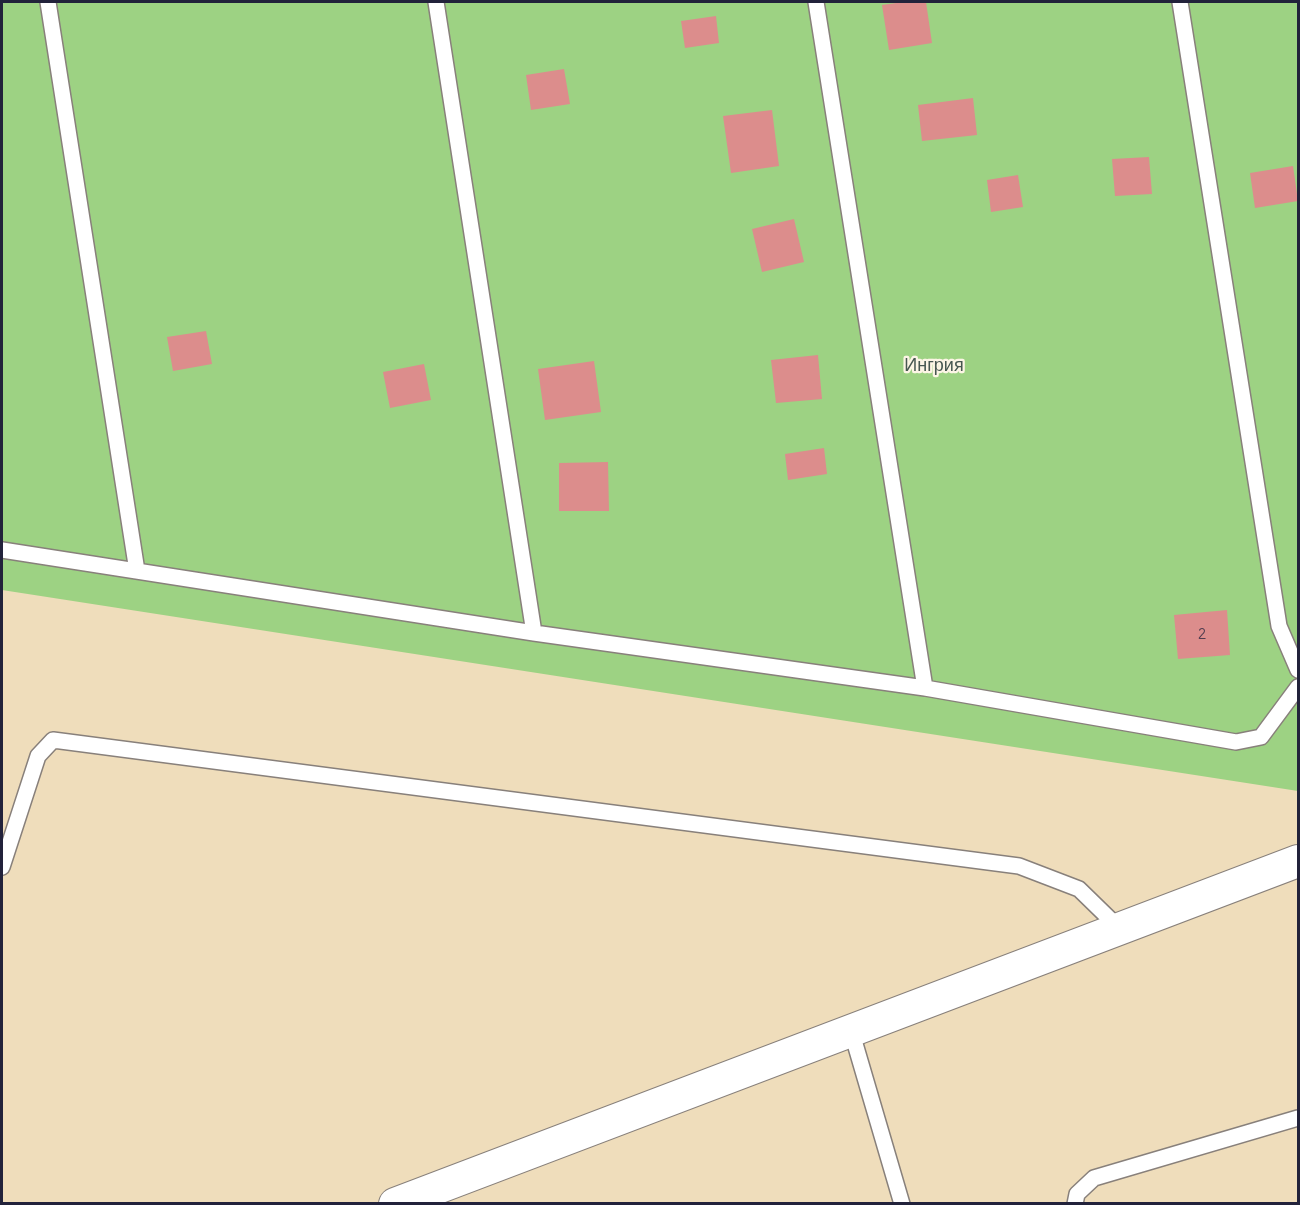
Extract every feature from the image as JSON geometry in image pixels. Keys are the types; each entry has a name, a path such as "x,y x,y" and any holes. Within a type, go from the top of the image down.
{"street":[{"path":"396,1203 1299,861"}],"lane":[{"path":"48,2 137,571"},
{"path":"436,2 534,633"},
{"path":"816,2 925,688"},
{"path":"1180,2 1279,626 1299,670"},
{"path":"2,550 534,633 925,688 1236,742 1261,737 1299,687"},
{"path":"2,867 38,756 53,740 1019,866 1079,889 1119,928"},
{"path":"851,1030 902,1203"},
{"path":"1075,1203 1077,1194 1094,1178 1299,1118"}],"green space":[{"name":"Ингрия","path":"2,2 1298,2 1298,791 2,590"}],"building":[{"path":"926,2 932,43 889,50 882,5"},
{"path":"716,16 719,43 685,48 681,21"},
{"path":"564,69 570,104 531,110 526,75"},
{"path":"973,98 977,135 922,141 918,105"},
{"path":"772,110 779,166 731,173 723,116"},
{"path":"1149,157 1152,194 1115,196 1112,159"},
{"path":"1293,166 1298,201 1255,208 1250,173"},
{"path":"1018,175 1023,207 991,212 987,180"},
{"path":"794,219 804,262 762,272 752,229"},
{"path":"206,331 212,364 173,371 167,337"},
{"path":"818,355 822,399 776,403 771,360"},
{"path":"594,361 601,412 545,420 538,369"},
{"path":"424,364 431,400 390,408 383,372"},
{"path":"824,448 827,474 788,480 785,454"},
{"path":"608,462 609,511 559,511 559,463"},
{"path":"1227,610 1230,655 1178,659 1174,615"}]}
